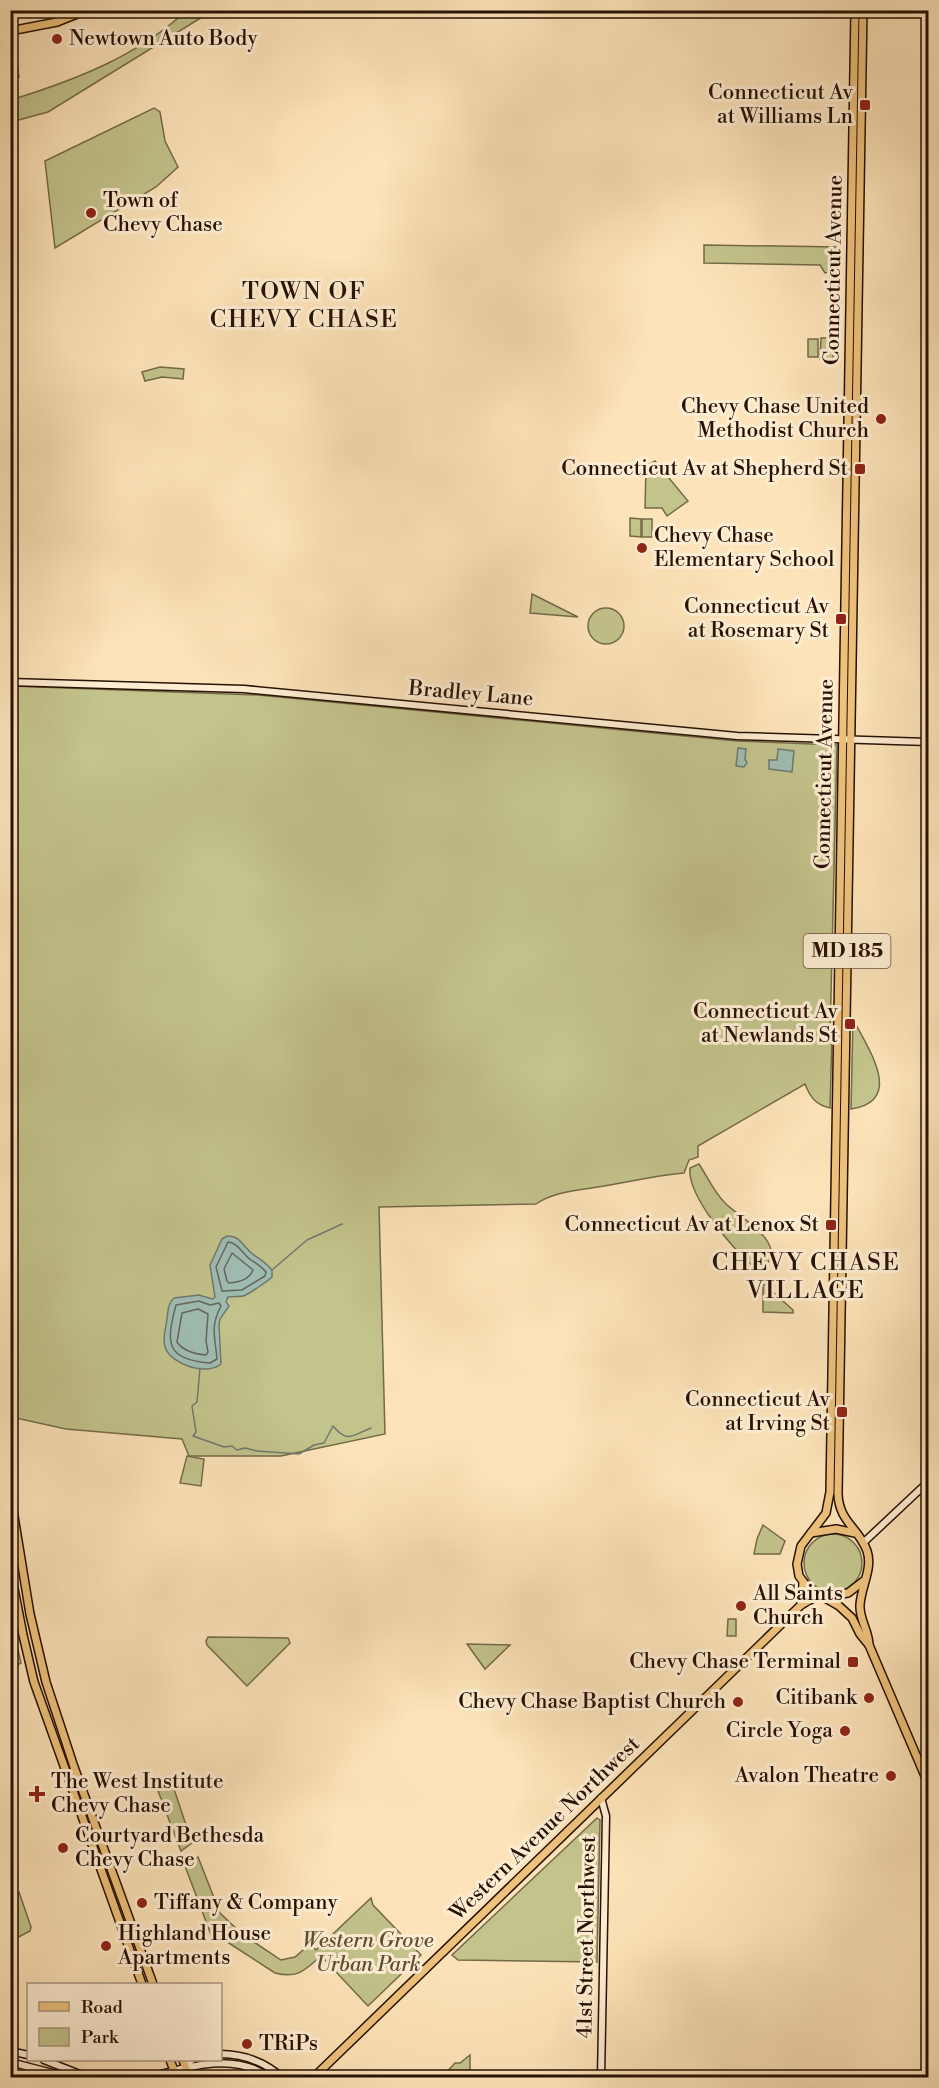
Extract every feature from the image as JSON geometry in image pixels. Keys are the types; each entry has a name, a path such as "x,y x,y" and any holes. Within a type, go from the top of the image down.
{"main road":[{"path":"10,31 57,22 87,10"},
{"name":"Connecticut Avenue","path":"811,1533 826,1513 830,1492 855,10"},
{"name":"Connecticut Avenue","path":"855,1533 842,1514 838,1498 863,10"},
{"name":"Bradley Lane","path":"10,682 244,689 738,736 928,742"},
{"path":"863,1543 928,1483 928,1476"},
{"path":"10,1491 30,1614 46,1682 153,1983"},
{"path":"801,1605 803,1583 798,1572 801,1546 811,1533 836,1528 855,1533 867,1550 869,1564 860,1611 869,1635 869,1645"},
{"path":"10,1568 34,1682 142,1983"},
{"path":"821,1596 848,1593 865,1580"},
{"path":"803,1583 848,1614 869,1645 928,1783"},
{"name":"Western Avenue Northwest","path":"313,2078 801,1605 821,1596"},
{"name":"41st Street Northwest","path":"600,1798 606,1816 600,2078"},
{"path":"10,2051 27,2055"},
{"path":"222,2054 255,2060 283,2078"},
{"path":"47,2061 90,2078"},
{"path":"10,2062 72,2078"},
{"path":"184,2063 195,2067 207,2062 243,2064 270,2078"},
{"path":"147,2078 176,2074 184,2063"},
{"path":"184,2063 189,2078"}],"green space":[{"path":"186,11 212,11 48,112 11,122 11,100 81,75 126,54 147,42"},
{"path":"11,43 14,43 19,77 11,78"},
{"path":"154,108 160,112 165,141 178,167 156,187 55,248 45,161"},
{"path":"704,245 840,247 839,270 825,273 820,265 704,263"},
{"path":"821,338 833,338 833,359 820,359"},
{"path":"808,339 818,339 818,357 808,357"},
{"path":"160,367 184,369 183,379 162,377 145,381 142,372"},
{"path":"655,461 688,501 667,516 662,508 645,508 646,466"},
{"path":"630,518 641,519 641,537 630,536"},
{"path":"642,519 652,519 652,537 642,537"},
{"path":"532,594 578,617 530,613"},
{"path":"606,608 618,614 624,626 618,638 606,644 594,638 588,626 594,614"},
{"path":"11,686 258,695 737,741 837,745 830,1108 814,1100 805,1084 698,1146 698,1157 689,1160 684,1173 569,1192 551,1196 536,1204 379,1207 385,1434 281,1456 189,1456 182,1439 66,1429 11,1417"},
{"path":"853,1019 873,1058 879,1084 876,1096 867,1104 851,1109"},
{"path":"699,1164 721,1199 765,1238 770,1246 771,1255 764,1267 754,1267 745,1259 703,1207 691,1180 690,1168"},
{"path":"763,1283 793,1310 793,1313 763,1312"},
{"path":"187,1456 204,1459 201,1486 180,1483"},
{"path":"763,1525 785,1541 780,1554 754,1554"},
{"path":"827,1534 839,1534 854,1542 862,1557 862,1569 854,1584 839,1592 827,1592 812,1584 804,1569 804,1557 812,1542"},
{"path":"10,1613 21,1663 11,1668 10,1667"},
{"path":"728,1619 736,1619 736,1636 727,1636"},
{"path":"208,1637 288,1638 290,1643 247,1686 207,1645"},
{"path":"467,1644 510,1645 485,1669"},
{"path":"173,1786 192,1843 181,1851 158,1791"},
{"path":"597,1818 600,1820 597,1962 458,1960 452,1955"},
{"name":"Western Grove Urban Park","path":"198,1857 220,1913 242,1934 281,1960 295,1957 310,1944 316,1950 371,1898 373,1905 421,1955 368,2006 321,1956 301,1972 290,1975 275,1973 218,1936 213,1940 185,1866"},
{"path":"11,1892 12,1895 19,1892 31,1927 30,1931 11,1941"},
{"path":"470,2055 470,2077 442,2077 455,2063 460,2063"}],"water":[{"path":"738,748 746,749 747,763 744,767 736,766"},
{"path":"778,749 794,751 792,772 769,769 769,760 777,760"},
{"path":"227,1236 239,1240 250,1252 268,1265 272,1270 272,1277 246,1295 228,1297 226,1302 229,1306 220,1319 219,1325 221,1364 207,1369 190,1367 174,1359 165,1347 164,1337 169,1307 174,1298 199,1295 212,1299 215,1297 210,1265 222,1239"}],"waterway":[{"path":"272,1270 307,1240 342,1224"},
{"path":"200,1368 197,1402 192,1406 196,1432 193,1436 224,1447 299,1454 314,1445 324,1443 333,1426 338,1432 347,1436 371,1428"},
{"path":"10,1647 15,1647"}],"place":[{"name":"Newtown Auto Body","path":"57,39"},
{"name":"Connecticut Av at Williams Ln","path":"865,105"},
{"name":"Town of Chevy Chase","path":"91,213"},
{"name":"Chevy Chase United Methodist Church","path":"881,419"},
{"name":"Connecticut Av at Shepherd St","path":"860,469"},
{"name":"Chevy Chase Elementary School","path":"642,548"},
{"name":"Connecticut Av at Rosemary St","path":"841,619"},
{"name":"Connecticut Av at Newlands St","path":"850,1024"},
{"name":"Connecticut Av at Lenox St","path":"831,1225"},
{"name":"Connecticut Av at Irving St","path":"842,1412"},
{"name":"All Saints Church","path":"741,1606"},
{"name":"Chevy Chase Terminal","path":"853,1662"},
{"name":"Citibank","path":"869,1698"},
{"name":"Chevy Chase Baptist Church","path":"738,1702"},
{"name":"Circle Yoga","path":"845,1731"},
{"name":"Avalon Theatre","path":"891,1776"},
{"name":"The West Institute Chevy Chase","path":"37,1794"},
{"name":"Courtyard Bethesda Chevy Chase","path":"63,1848"},
{"name":"Tiffany & Company","path":"142,1903"},
{"name":"Highland House Apartments","path":"106,1946"},
{"name":"TRiPs","path":"247,2044"}],"district":[{"name":"TOWN OF CHEVY CHASE","path":"304,306"},
{"name":"CHEVY CHASE VILLAGE","path":"806,1277"}]}
